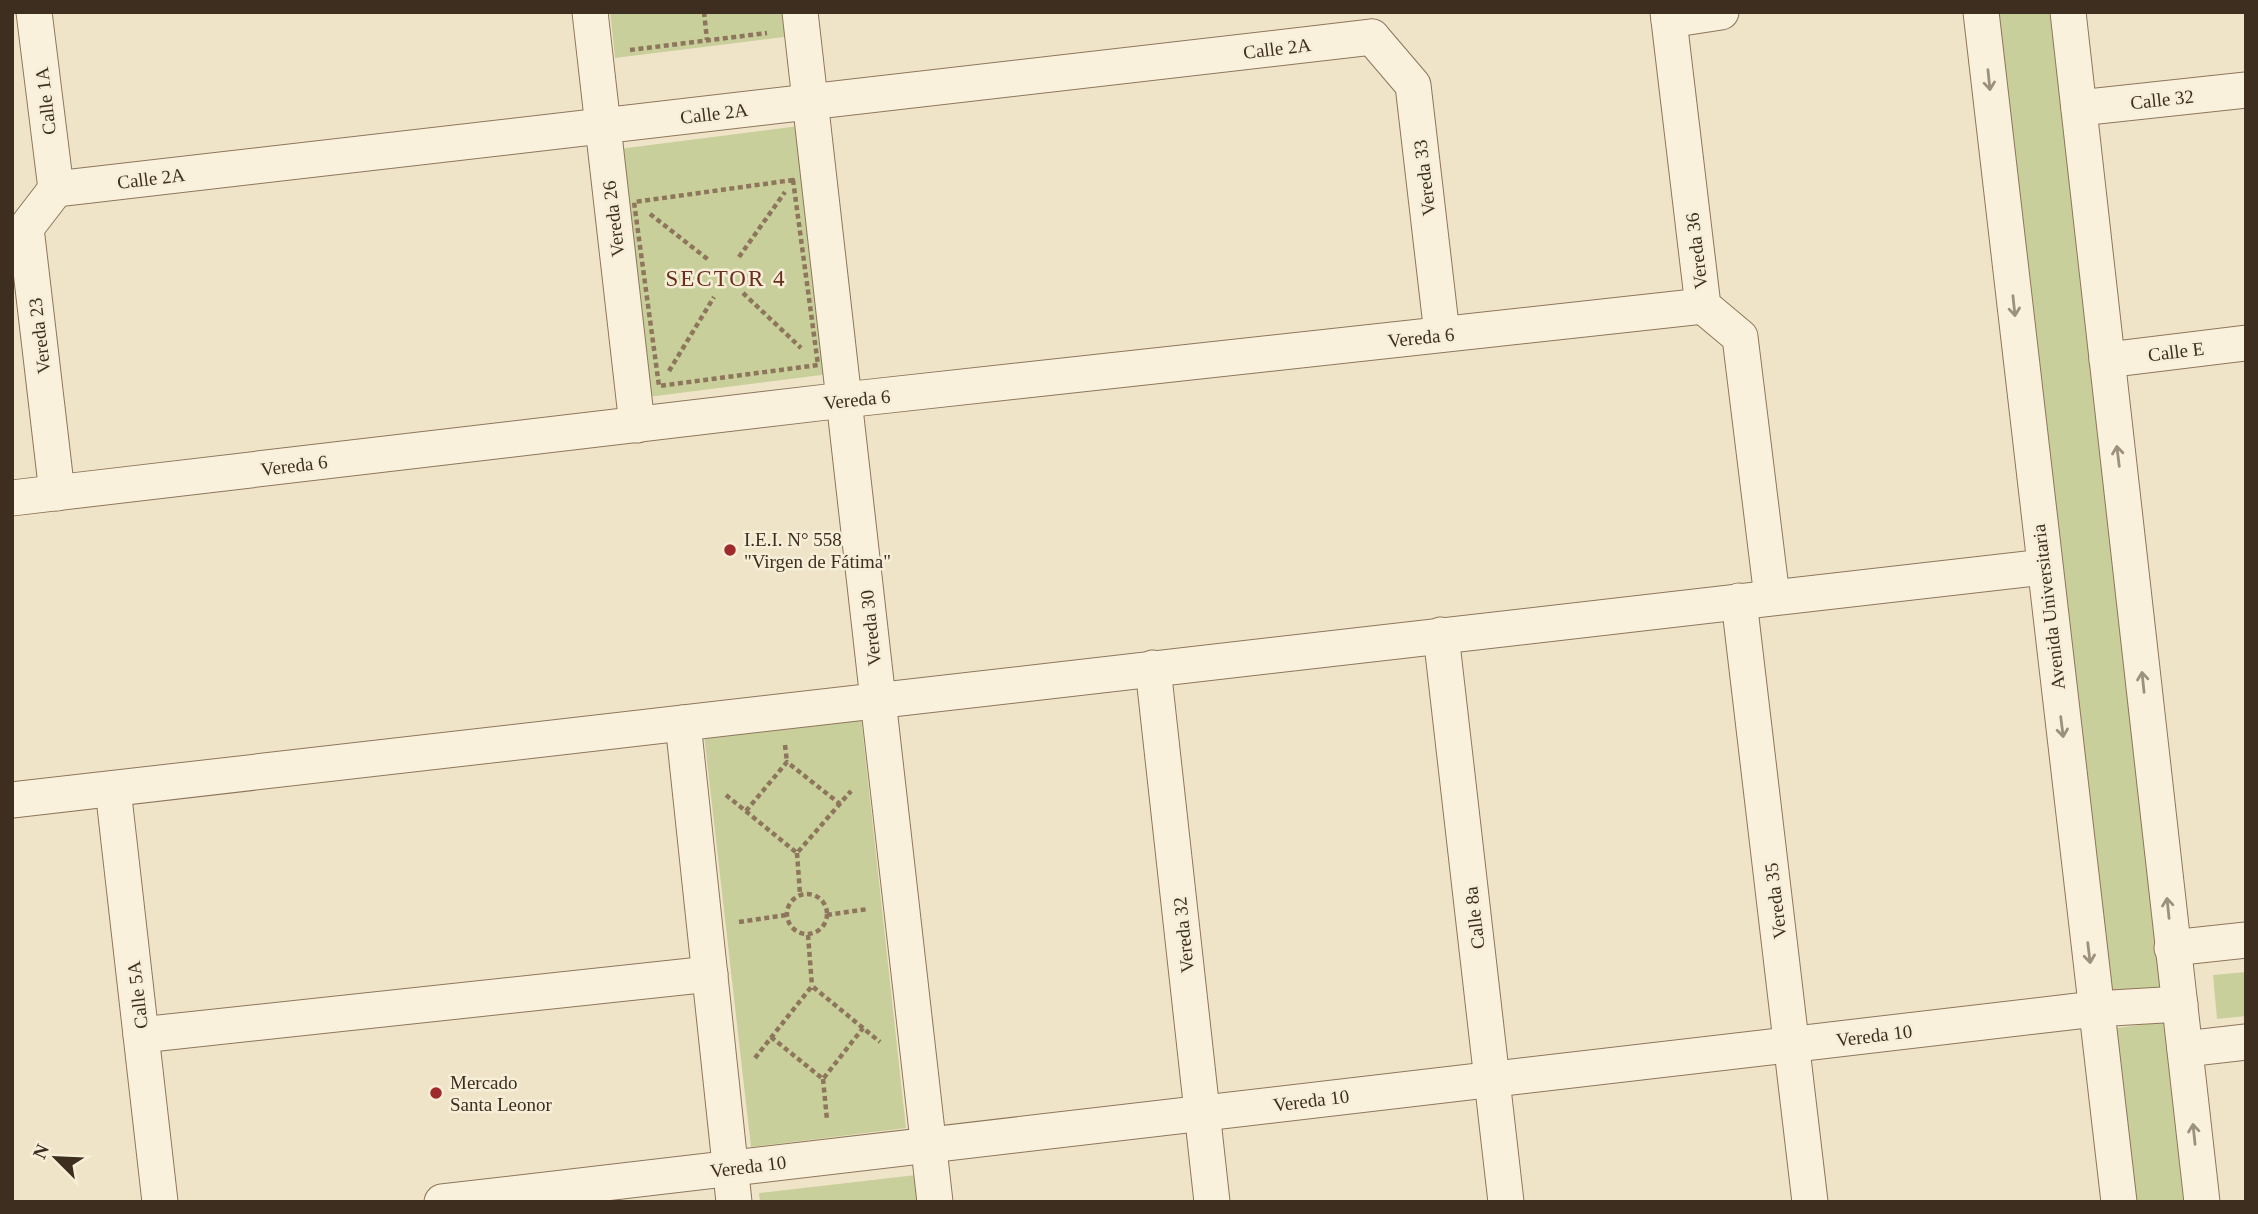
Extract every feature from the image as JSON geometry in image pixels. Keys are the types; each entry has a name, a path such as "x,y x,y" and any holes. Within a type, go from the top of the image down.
{"street":[{"name":"Calle 1A","path":"34,12 56,189"},
{"name":"Vereda 26","path":"590,12 602,126 623,203 637,425"},
{"name":"Vereda 30","path":"800,12 935,1202"},
{"path":"1668,16 1721,12"},
{"name":"Avenida Universitaria","path":"1981,12 2043,567 2119,1202"},
{"path":"2068,12 2202,1202"},
{"name":"Vereda 36","path":"1668,16 1703,306 1740,337 1756,599"},
{"name":"Calle 2A","path":"56,189 810,102 1371,25"},
{"name":"Vereda 33","path":"1371,25 1413,85 1442,334"},
{"name":"Calle 32","path":"2079,108 2246,90"},
{"name":"Vereda 23","path":"56,189 26,228 57,493"},
{"name":"Vereda 6","path":"12,498 844,400 1703,306"},
{"name":"Calle E","path":"2107,360 2246,343"},
{"path":"12,800 2043,567"},
{"name":"Vereda 35","path":"1756,599 1791,1044 1810,1202"},
{"name":"Calle 8a","path":"1441,635 1506,1202"},
{"name":"Vereda 32","path":"1153,668 1212,1202"},
{"path":"683,723 732,1185"},
{"name":"Calle 5A","path":"113,789 160,1202"},
{"path":"2172,948 2246,940"},
{"path":"141,1035 710,974"},
{"name":"Vereda 10","path":"442,1202 732,1185 928,1145 2095,1009 2180,1004"},
{"path":"2185,1049 2246,1042"}],"path":[{"path":"704,12 707,40"},
{"path":"621,51 771,33"},
{"path":"623,203 793,180"},
{"path":"739,257 793,180"},
{"path":"793,180 818,365"},
{"path":"623,203 710,261"},
{"path":"623,203 659,386"},
{"path":"743,293 818,365"},
{"path":"637,425 714,297"},
{"path":"659,386 818,365"},
{"path":"746,811 787,762 840,804"},
{"path":"800,894 797,853 854,788"},
{"path":"722,803 720,790 797,853"},
{"path":"800,894 820,898 827,915 822,928 808,934 791,927 786,915 790,902 800,894"},
{"path":"827,915 875,909"},
{"path":"734,922 786,915"},
{"path":"748,1052 750,1065 812,986 808,934"},
{"path":"812,986 890,1049"},
{"path":"839,1124 827,1125 823,1079 863,1028"},
{"path":"771,1037 823,1079"}],"green space":[{"path":"610,12 789,12 792,36 615,58"},
{"path":"1997,12 2058,12 2170,989 2112,999"},
{"path":"799,126 829,374 648,397 619,149"},
{"path":"861,717 906,1128 751,1147 704,735"},
{"path":"2246,972 2246,1016 2217,1019 2213,975"},
{"path":"2164,1022 2192,1202 2129,1202 2116,1028"},
{"path":"916,1175 919,1202 760,1202 759,1193"}],"place":[{"name":"I.E.I. N° 558 \"Virgen de Fátima\"","path":"730,550"},
{"name":"Mercado Santa Leonor","path":"436,1093"}],"district":[{"name":"SECTOR 4","path":"726,278"}]}
